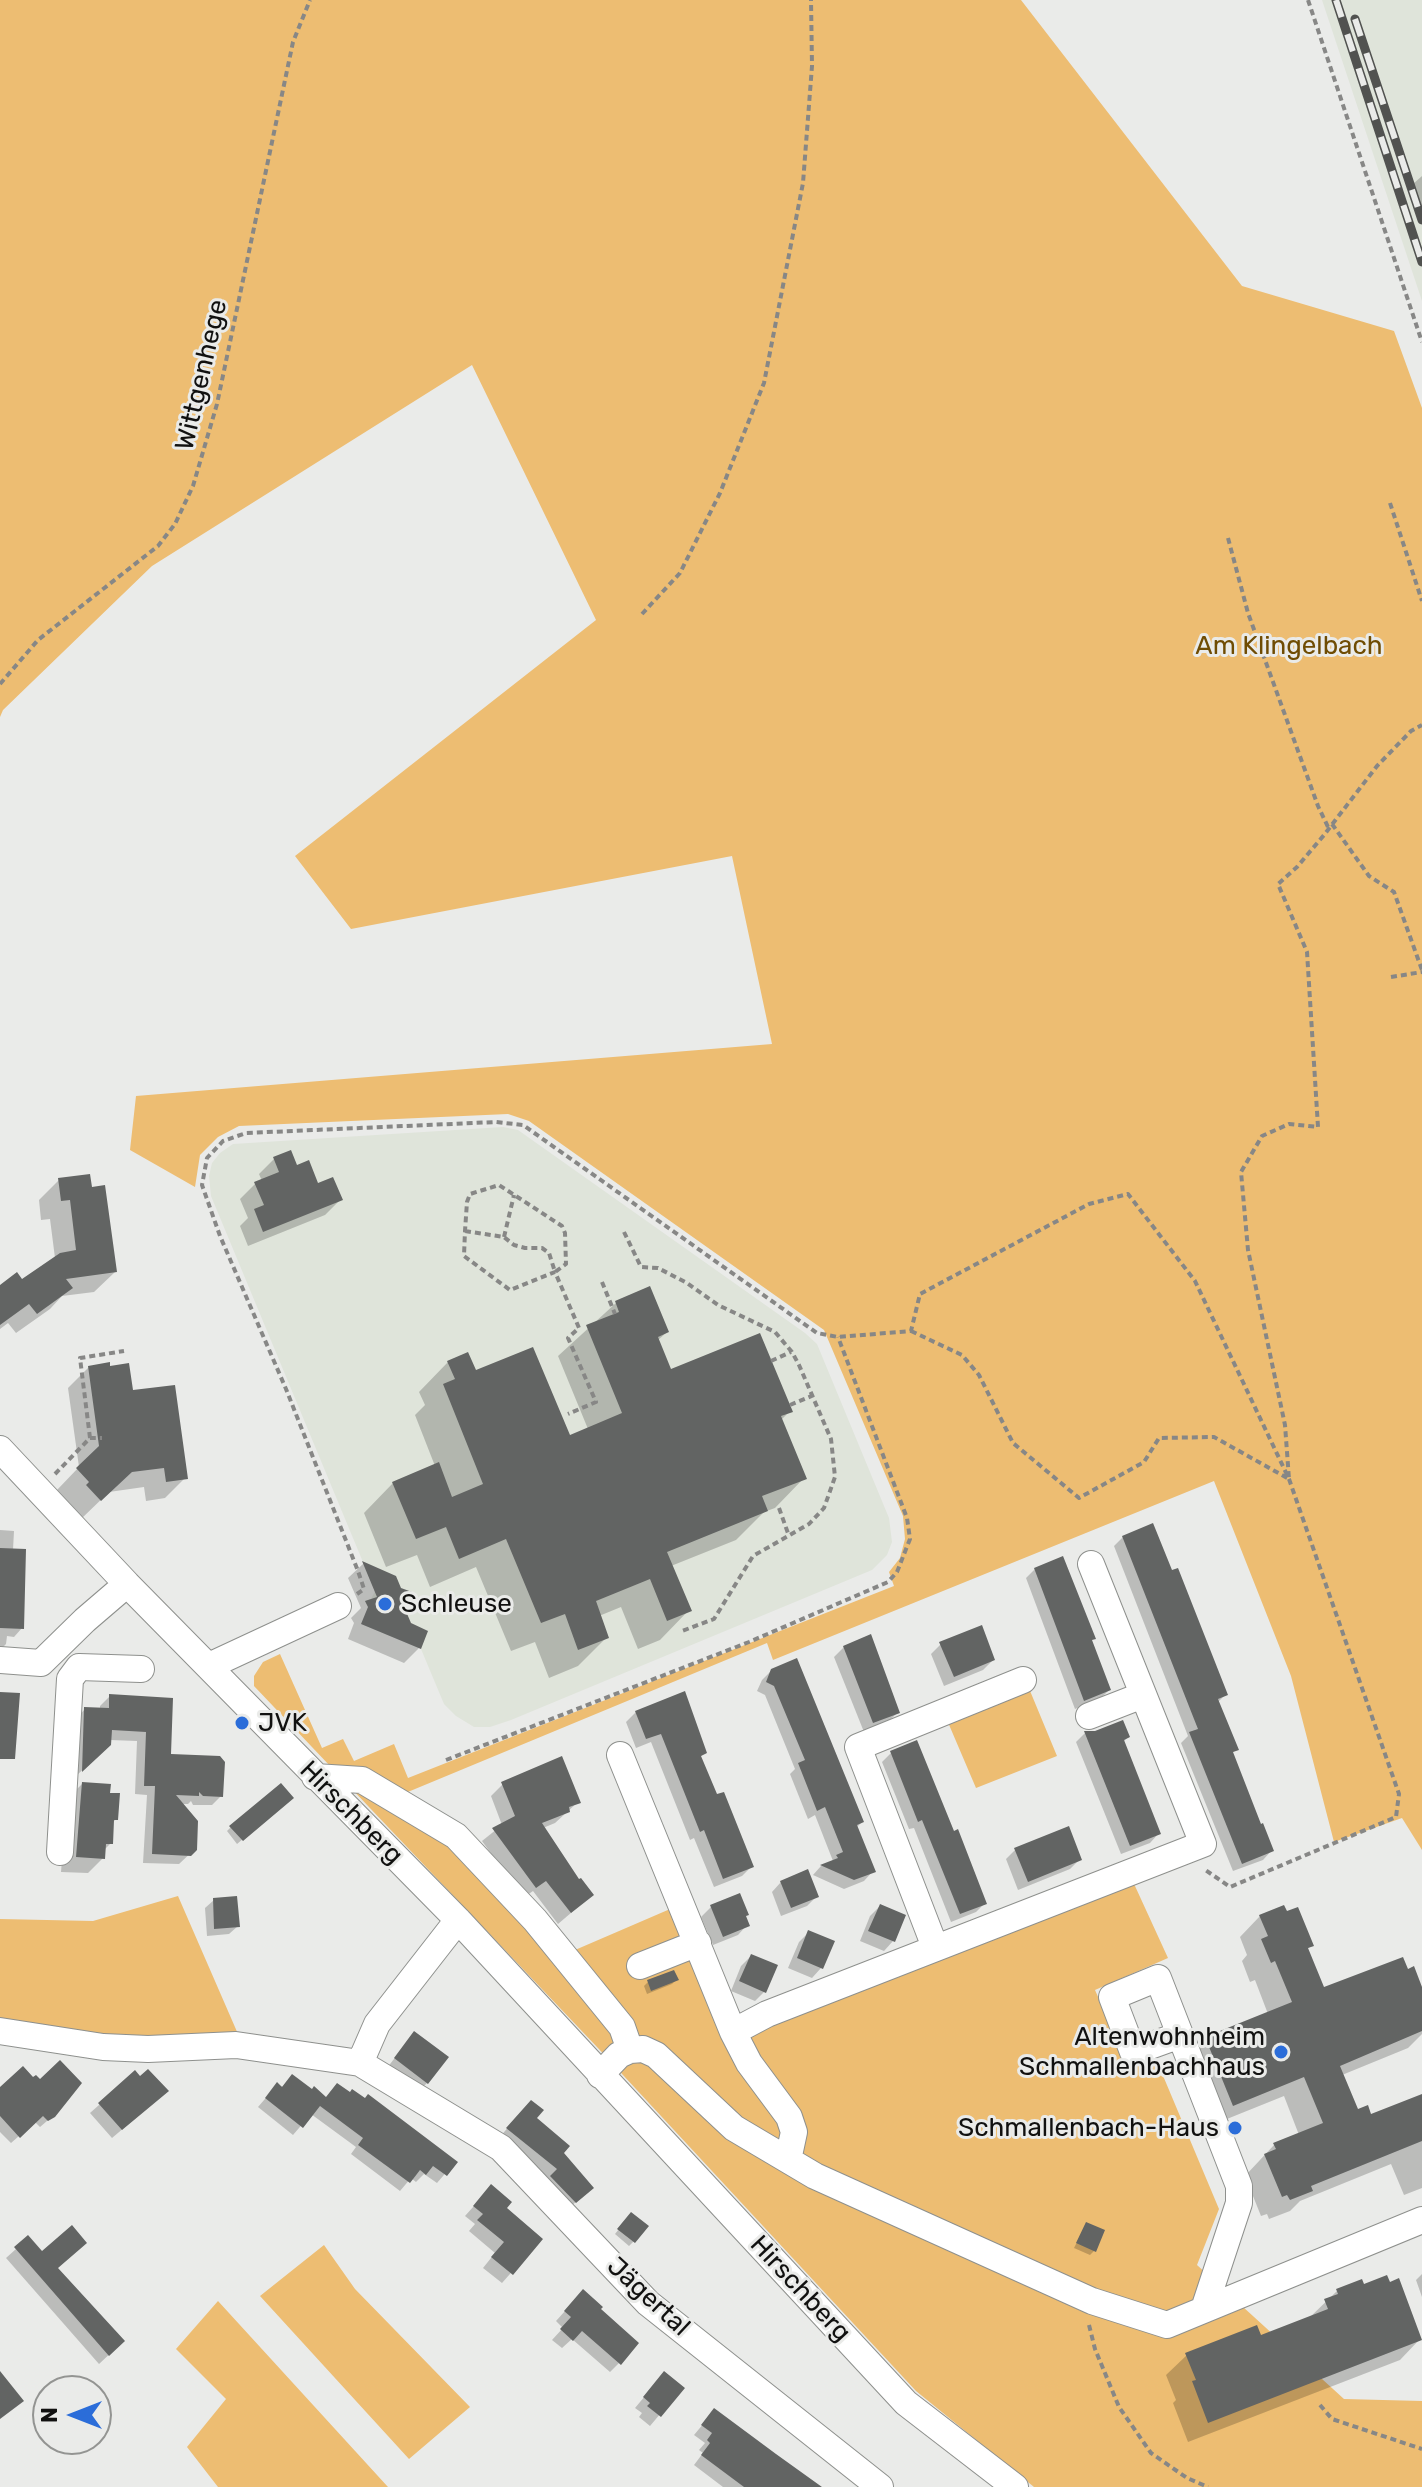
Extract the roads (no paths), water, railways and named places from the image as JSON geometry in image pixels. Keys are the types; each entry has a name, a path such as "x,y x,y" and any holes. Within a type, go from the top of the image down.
{"street":[{"name":"Hirschberg","path":"0,1449 127,1584 458,1920 906,2403 1015,2487"},
{"path":"733,2032 767,2014 1203,1844 1091,1564"},
{"path":"0,1660 41,1663 127,1584"},
{"path":"209,1666 338,1606"},
{"path":"80,1625 87,1667"},
{"path":"60,1852 70,1679 79,1667 141,1669"},
{"path":"935,1947 858,1747 1023,1680"},
{"path":"1089,1716 1143,1695"},
{"path":"620,1755 733,2032 749,2063 789,2117 794,2132 788,2160"},
{"path":"315,1777 362,1780 456,1836 535,1920 622,2027 630,2050"},
{"path":"0,2031 103,2047 148,2049 236,2045 360,2063 377,2024 458,1920"},
{"path":"640,1966 698,1943"},
{"path":"1180,2035 1239,2186 1239,2203 1204,2309"},
{"path":"600,2075 619,2055 643,2049 656,2055 734,2128 815,2176 1092,2301 1167,2325 1422,2220"},
{"name":"Jägertal","path":"360,2063 501,2148 648,2303 880,2487"}],"railway":[{"path":"1336,0 1422,262"},
{"path":"1355,19 1422,220"}],"place":[{"name":"Schleuse","path":"385,1604"},
{"name":"JVK","path":"242,1723"},
{"name":"Altenwohnheim Schmallenbachhaus","path":"1281,2052"},
{"name":"Schmallenbach-Haus","path":"1235,2128"}],"park label":[{"name":"Am Klingelbach","path":"1289,646"}]}
